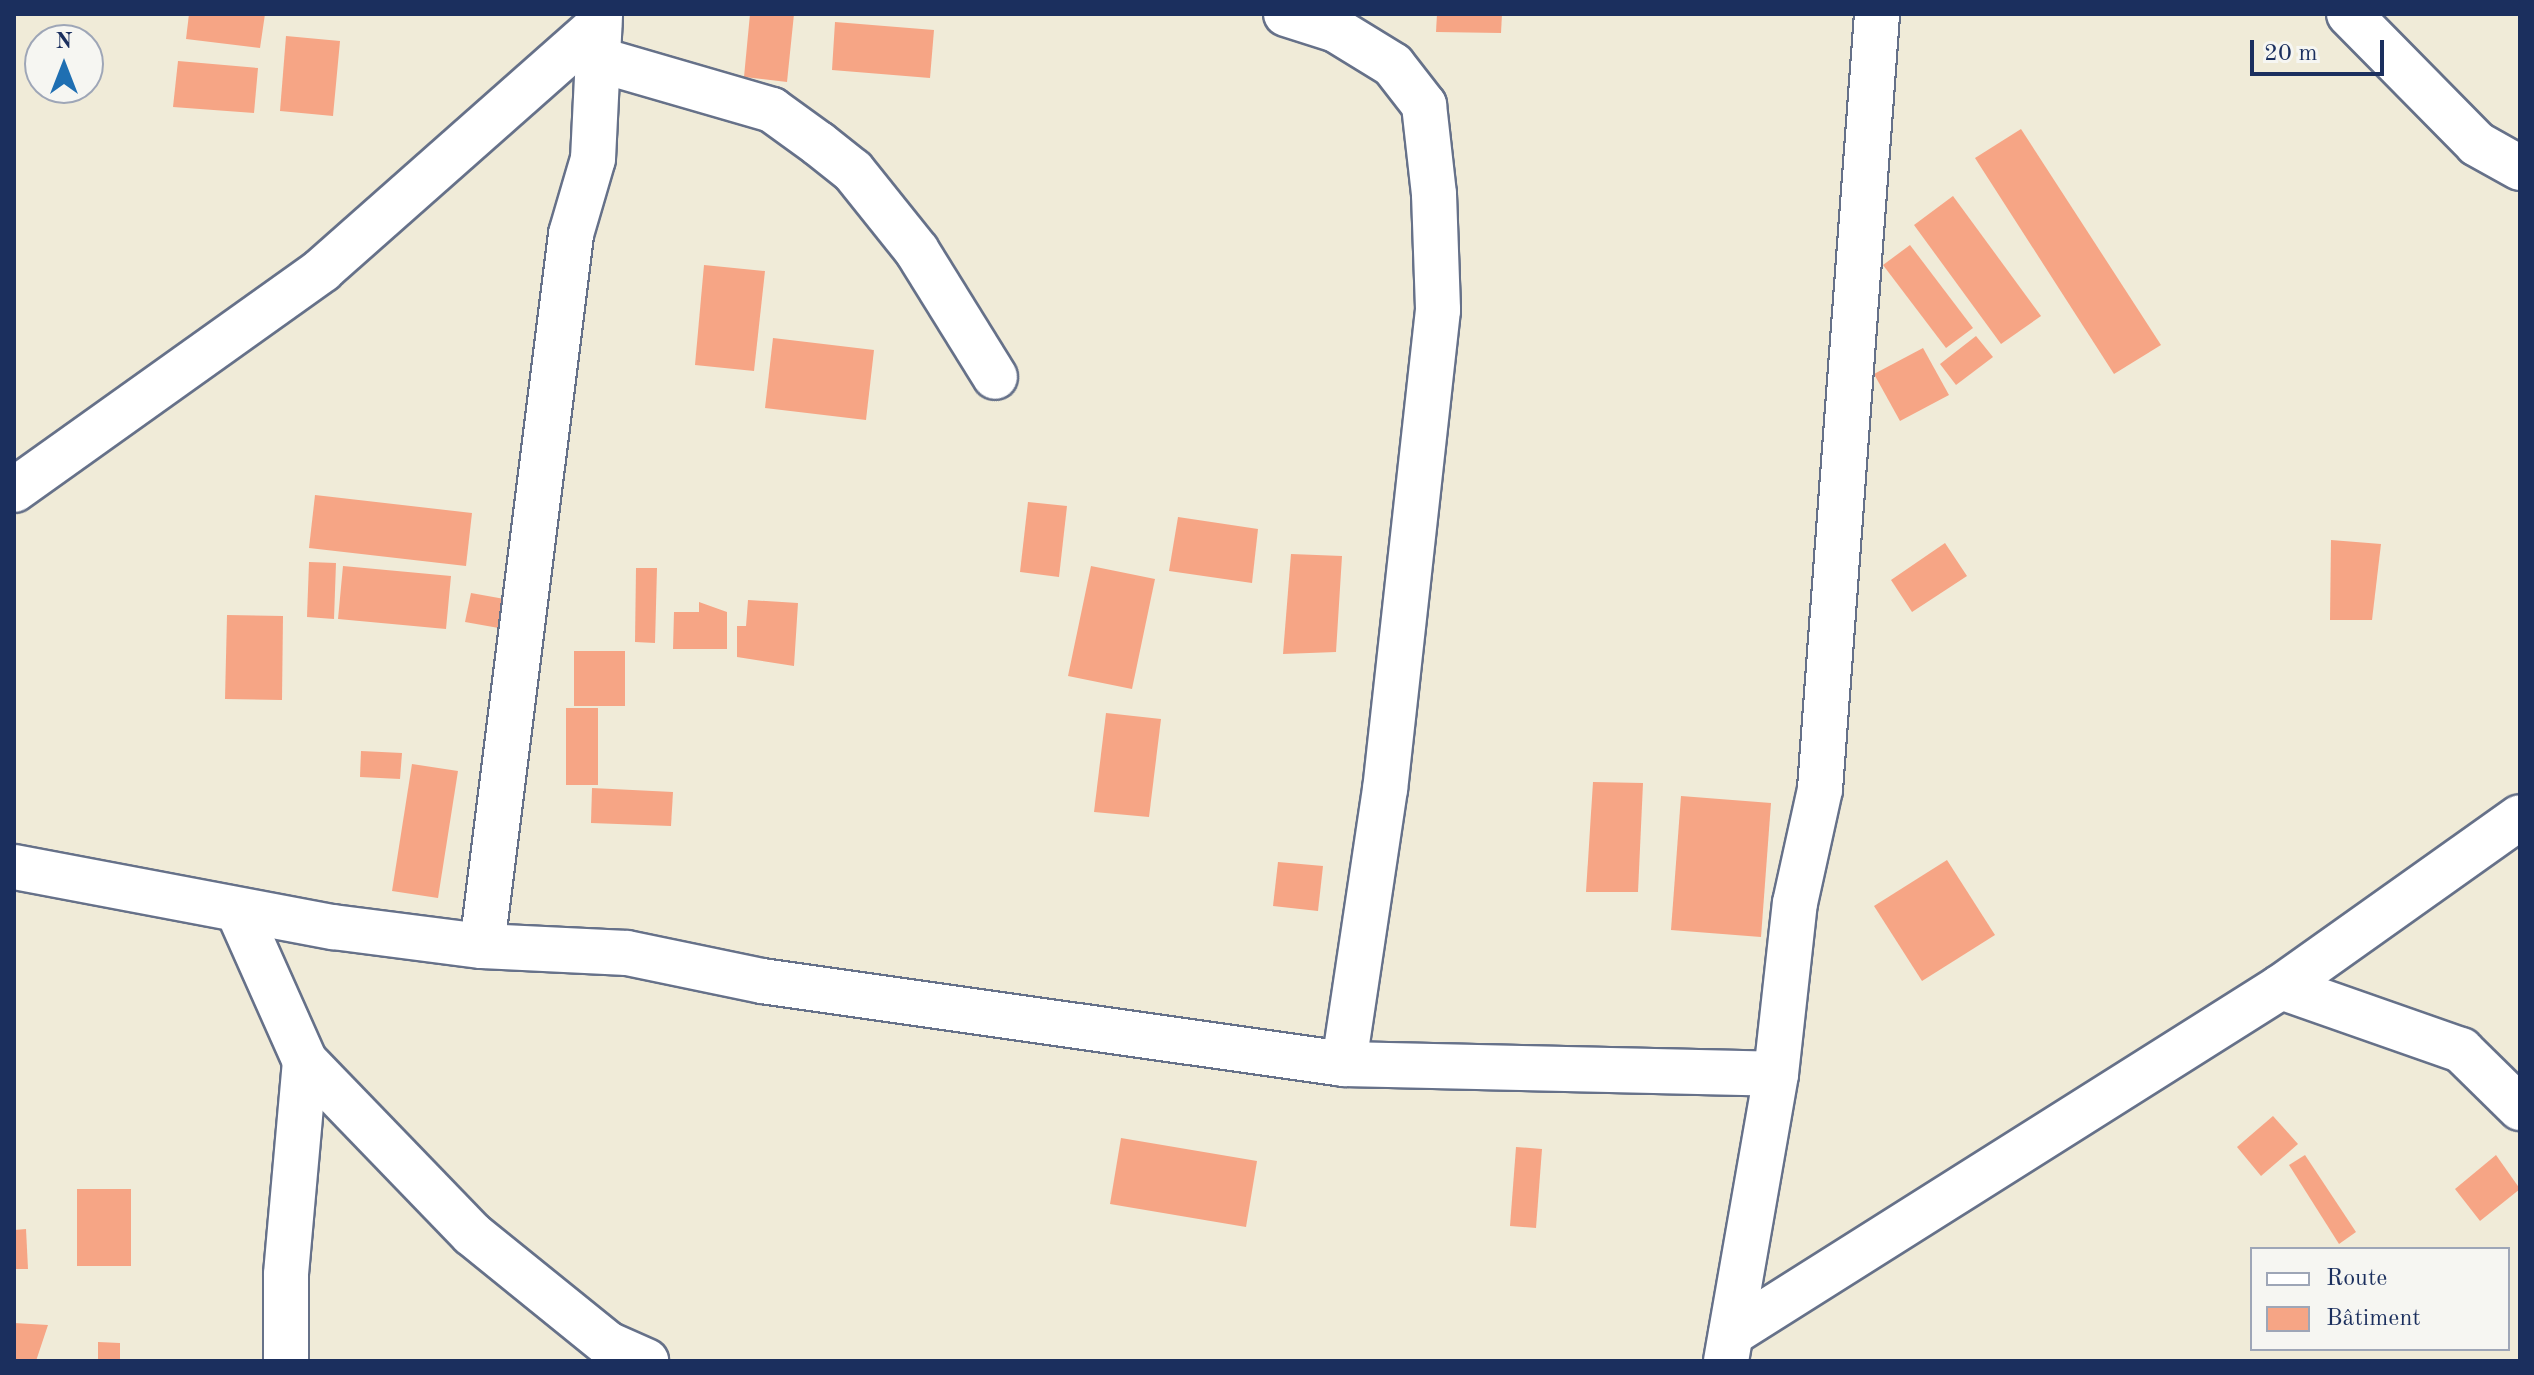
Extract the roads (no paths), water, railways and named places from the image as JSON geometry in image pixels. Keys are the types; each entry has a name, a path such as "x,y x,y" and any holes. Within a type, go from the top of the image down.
{"street":[{"path":"1286,14 1336,30 1393,65 1424,105 1434,194 1438,310 1385,789 1344,1064"},
{"path":"1728,1348 1776,1074 1836,640 1877,14"},
{"path":"2349,14 2477,144 2520,168"},
{"path":"482,946 571,234 593,159 600,33"},
{"path":"600,33 772,110 853,171 917,251 995,377"},
{"path":"14,490 322,270 600,33"},
{"path":"1728,1348 2281,987 2520,817"},
{"path":"14,867 239,913 482,946 627,953 762,981 1344,1064 1776,1074"},
{"path":"239,913 305,1061 472,1234 608,1344 646,1361"},
{"path":"2281,987 2461,1050 2520,1108"},
{"path":"286,1361 286,1275 305,1061"}]}
